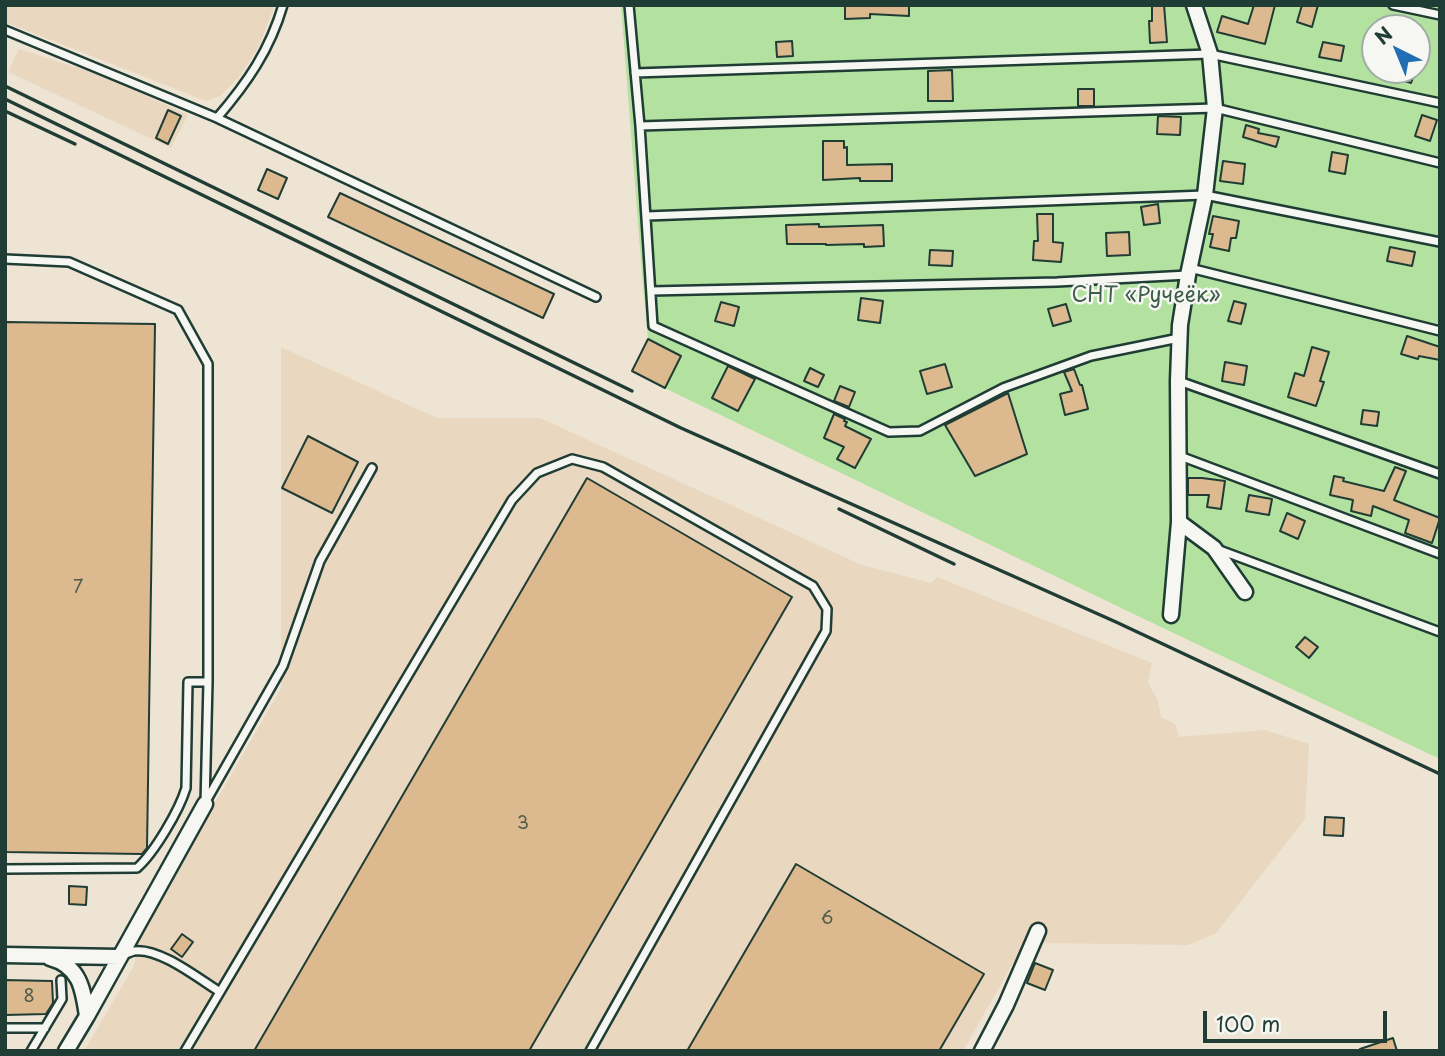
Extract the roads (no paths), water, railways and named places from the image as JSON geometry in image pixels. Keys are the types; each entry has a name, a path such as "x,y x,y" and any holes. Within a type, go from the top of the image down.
{"street":[{"path":"1171,615 1180,522 1180,337 1189,271 1205,195 1215,108 1210,54 1194,5"},
{"path":"1180,522 1214,548 1245,592"},
{"path":"66,1051 205,803"},
{"path":"982,1051 1006,1005 1038,931"},
{"path":"5,955 118,957"},
{"path":"38,955 66,965 77,978 83,988 87,1016"}],"lane":[{"path":"217,118 257,67 278,25 284,5"},
{"path":"629,5 647,216 653,326 889,432 920,431 1003,388 1091,356 1180,337"},
{"path":"1393,5 1440,15"},
{"path":"5,30 217,118 596,297"},
{"path":"635,73 1210,54 1440,103"},
{"path":"640,127 1215,108 1440,163"},
{"path":"647,216 1205,195 1440,242"},
{"path":"5,260 69,262 178,310 208,364 208,682 205,803"},
{"path":"651,291 1057,282 1189,271 1440,331"},
{"path":"1178,381 1440,474"},
{"path":"1180,456 1440,554"},
{"path":"185,1051 512,500 537,473 572,458 603,467 813,586 827,610 827,631 590,1051"},
{"path":"205,803 283,666 320,561 372,468"},
{"path":"1214,548 1440,632"},
{"path":"5,869 137,868 148,859 182,800 186,788 188,682 208,682"},
{"path":"118,957 135,951 152,953 220,992"},
{"path":"31,1051 62,999 61,980"},
{"path":"5,1028 46,1028"}],"railway":[{"path":"5,86 632,391"},
{"path":"5,99 681,428 1116,622 1440,774"},
{"path":"5,111 75,144"},
{"path":"839,509 954,564"}],"park label":[{"name":"СНТ «Ручеёк»","path":"1146,296"}]}
